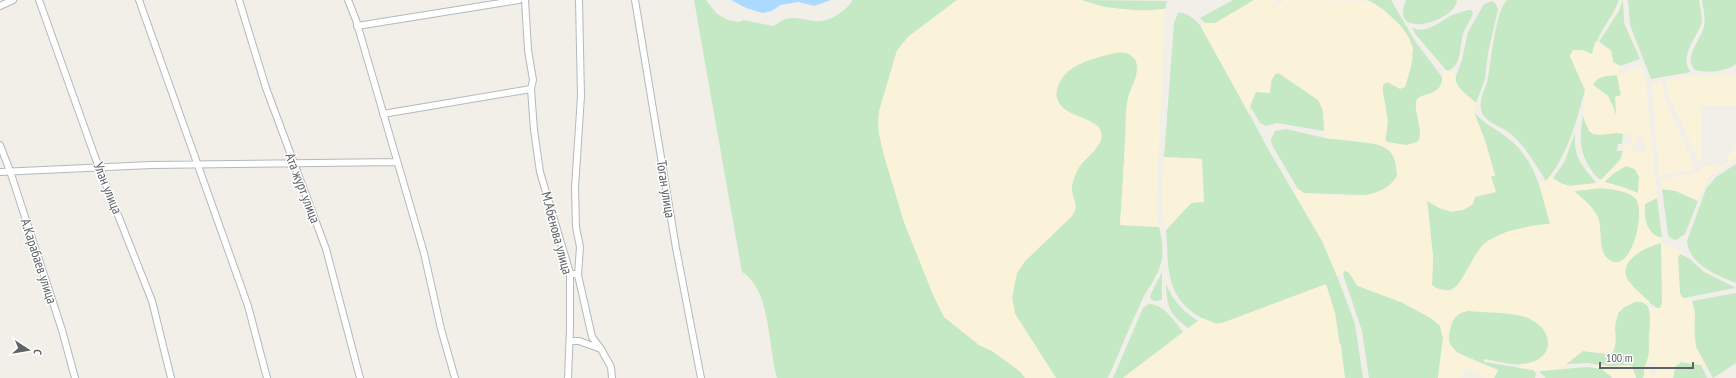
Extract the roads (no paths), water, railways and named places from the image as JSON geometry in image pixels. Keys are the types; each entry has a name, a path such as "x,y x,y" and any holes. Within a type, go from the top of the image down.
{"street":[{"path":"0,6 13,0"},
{"name":"Улан улица","path":"39,0 99,167 152,301 171,378"},
{"path":"139,0 248,306 267,378"},
{"name":"Ата журт улица","path":"239,0 266,88 326,249 360,378"},
{"path":"348,0 424,253 441,329 455,378"},
{"path":"357,26 519,0"},
{"name":"М.Абенова улица","path":"524,0 528,50 533,80 531,89 534,130 540,172 570,273 570,341 568,378"},
{"path":"580,0 581,96 575,188 576,227 580,247 578,275 592,337 601,348 611,367 612,378"},
{"name":"Тоган улица","path":"636,0 676,248 701,378"},
{"path":"383,114 531,89"},
{"name":"А.Карабаев улица","path":"0,145 10,171 62,330 75,378"},
{"path":"0,172 99,167 397,162"},
{"path":"570,273 578,275"},
{"path":"570,341 579,341 601,348"}],"water":[{"path":"731,0 831,0 814,6 799,2 780,5 772,11 763,13 746,8"}]}
